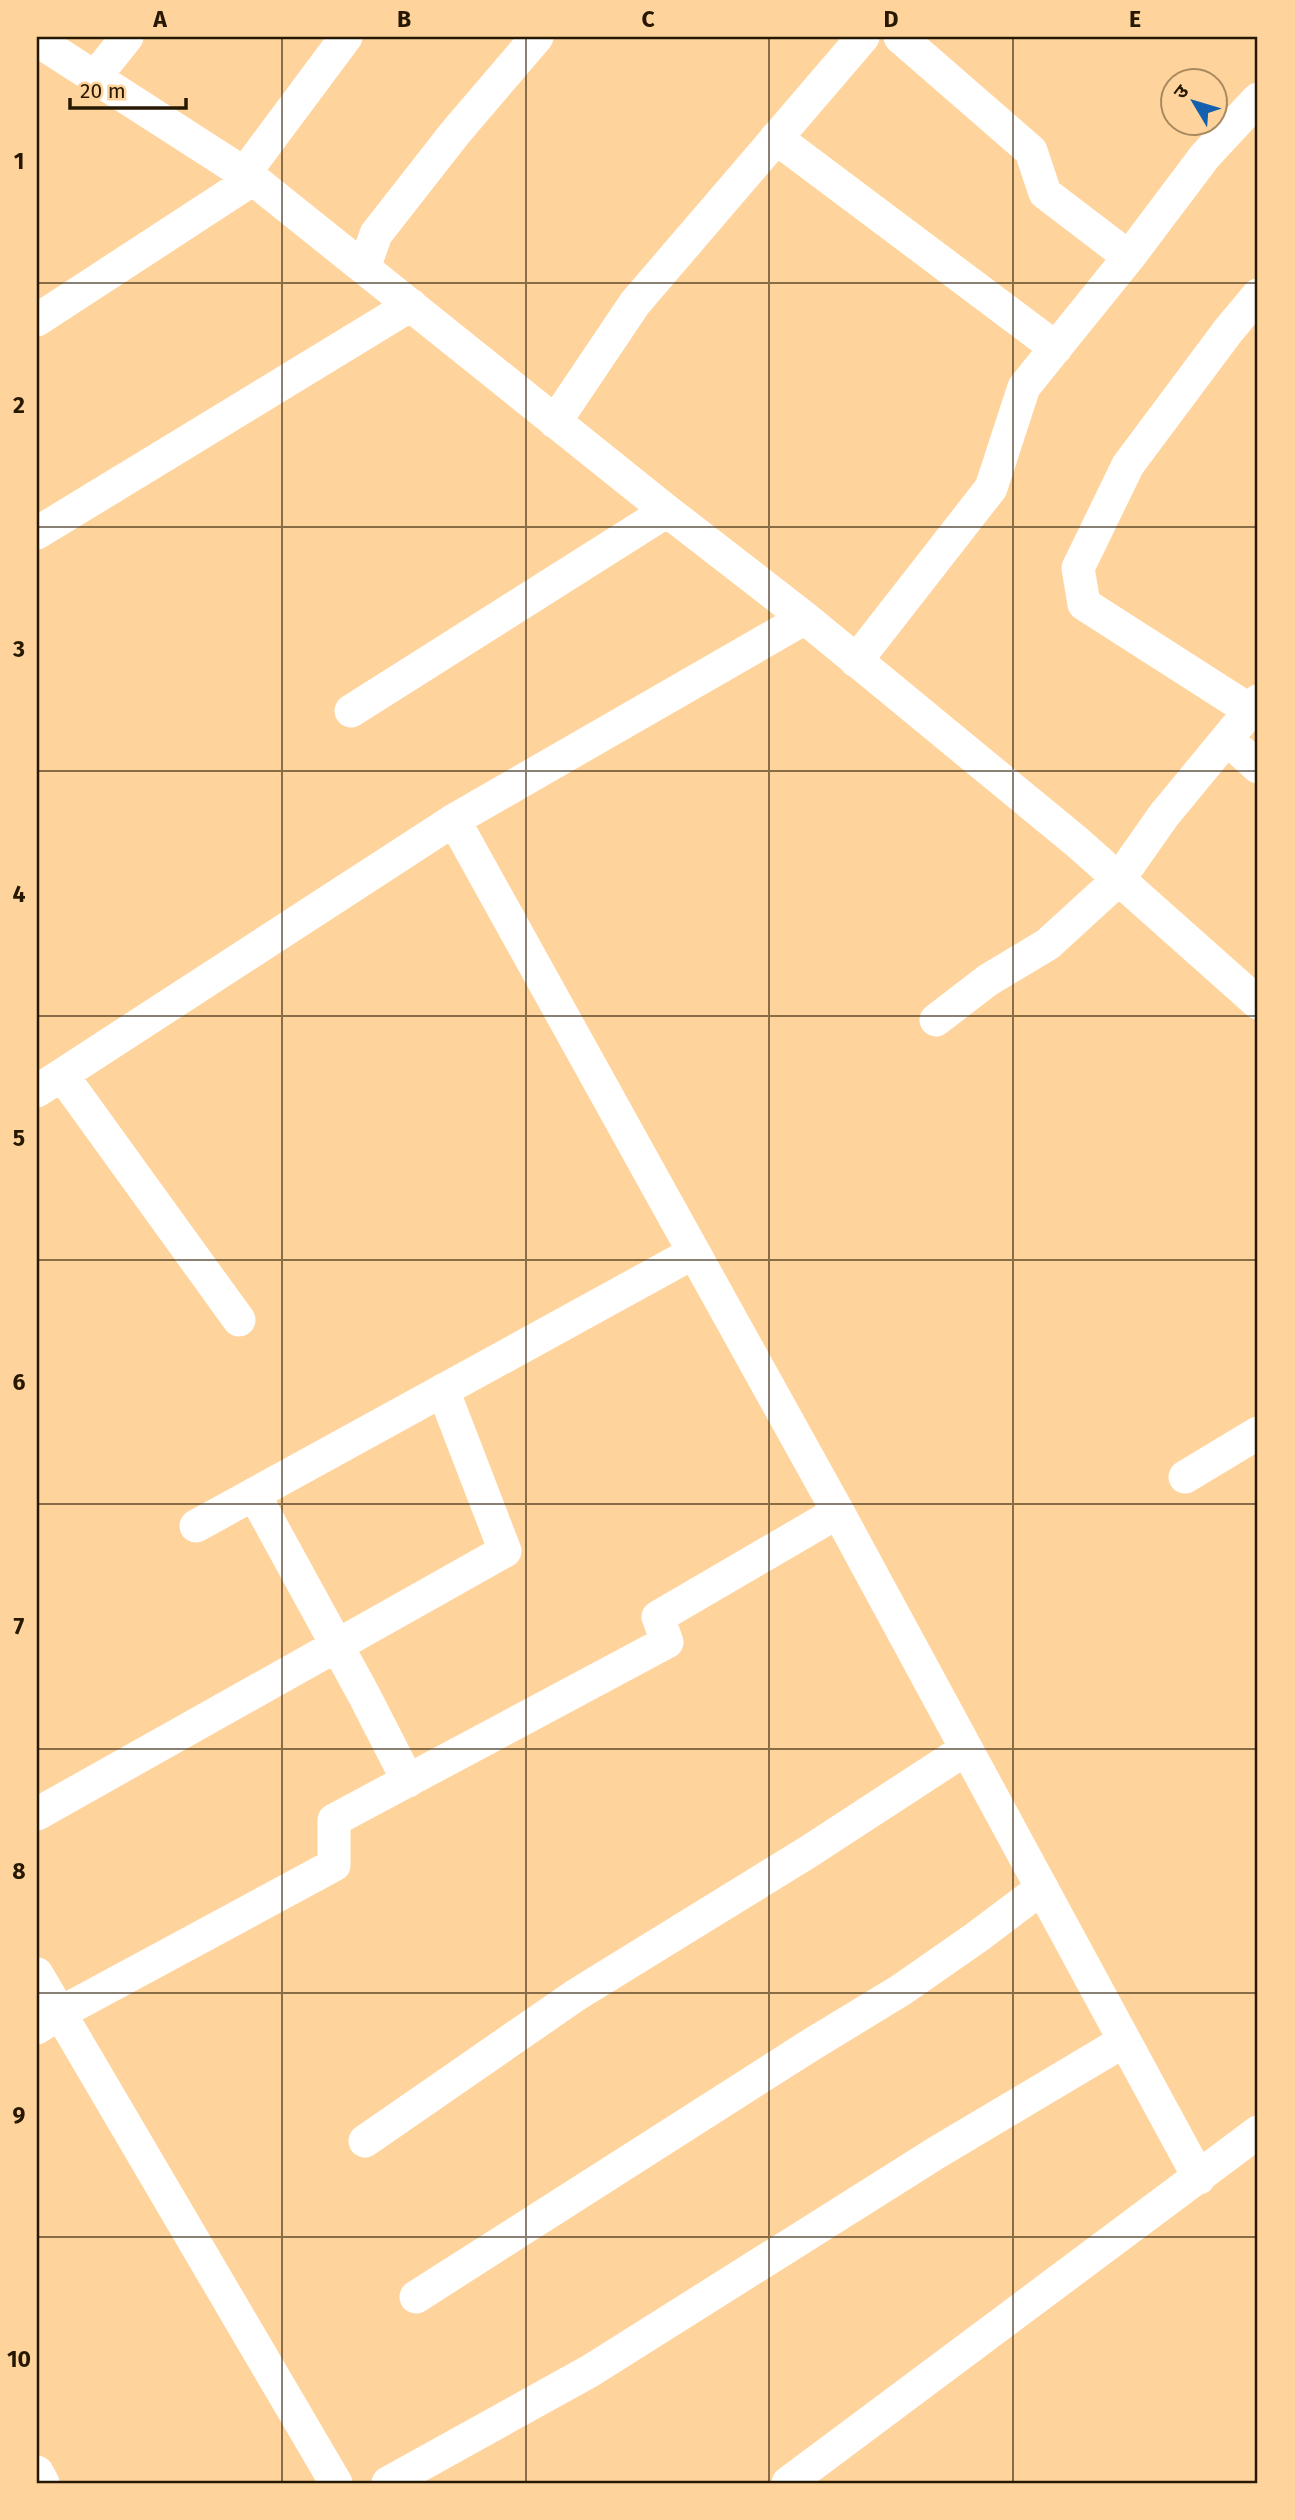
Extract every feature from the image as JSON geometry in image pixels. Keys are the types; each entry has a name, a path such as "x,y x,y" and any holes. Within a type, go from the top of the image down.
{"street":[{"path":"95,77 127,37"},
{"path":"37,320 248,176 346,37"},
{"path":"364,268 376,234 455,133 537,37"},
{"path":"555,422 635,303 863,37"},
{"path":"900,37 1031,151 1045,192 1129,257"},
{"path":"45,57 95,77 248,176 805,618 1119,879 1258,1003"},
{"path":"856,661 991,488 1024,387 1129,257 1205,156 1258,99"},
{"path":"776,138 1056,348"},
{"path":"936,1020 988,980 1048,944 1119,879 1164,815 1254,706 1084,604 1078,568 1128,465 1258,295"},
{"path":"37,533 411,305"},
{"path":"351,710 667,511"},
{"path":"239,1321 49,1083 454,820 805,618"},
{"path":"1227,739 1258,767"},
{"path":"454,820 838,1512 1199,2178"},
{"path":"195,1526 693,1253"},
{"path":"37,1814 505,1550 443,1390"},
{"path":"1185,1476 1258,1433"},
{"path":"254,1494 408,1781"},
{"path":"48,2021 334,1865 334,1820 667,1642 658,1617 838,1512"},
{"path":"365,2141 576,1995 808,1852 966,1749"},
{"path":"416,2297 901,1990 1042,1888"},
{"path":"37,1974 48,2021 336,2483"},
{"path":"388,2483 590,2371 936,2153 1124,2041"},
{"path":"788,2483 1258,2132"},
{"path":"37,2472 43,2483"}]}
